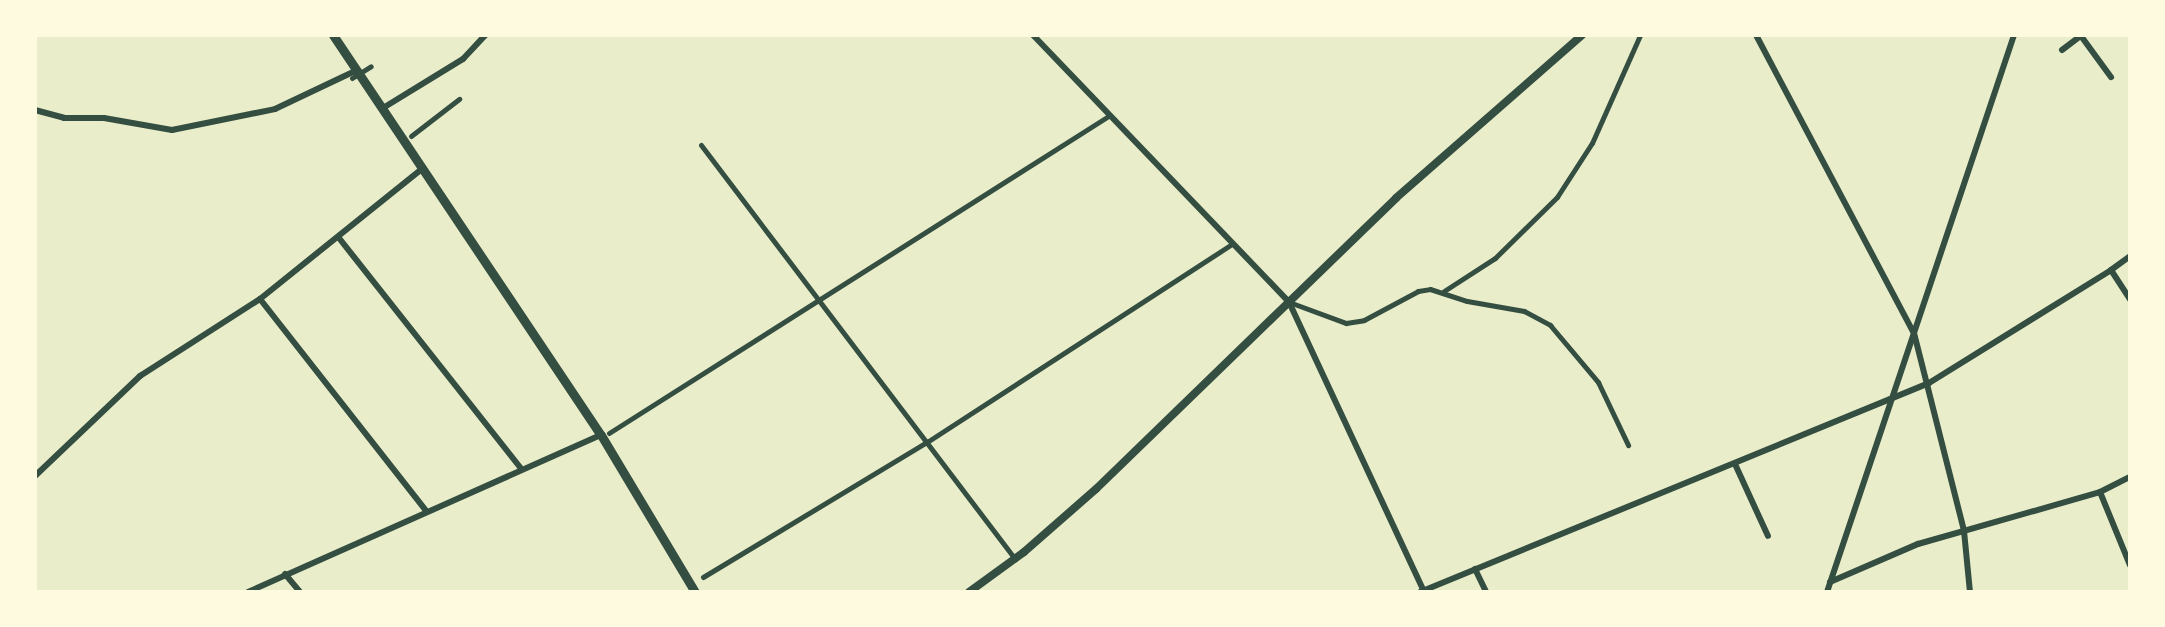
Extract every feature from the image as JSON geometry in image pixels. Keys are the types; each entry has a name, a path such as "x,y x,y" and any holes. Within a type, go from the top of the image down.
{"main road":[{"path":"333,35 354,74 383,108 605,434 695,592"}],"street":[{"path":"383,108 463,59 485,35"},
{"path":"1033,35 1289,302 1423,592 1929,383 2130,256"},
{"path":"969,592 1015,559 1116,471 1396,198 1582,35"},
{"path":"1444,291 1495,258 1556,197 1591,143 1640,35"},
{"path":"1756,35 1914,333 1929,383 1964,531 1970,592"},
{"path":"1827,592 2014,35"},
{"path":"2062,50 2082,36 2111,77"},
{"path":"35,110 64,118 104,118 173,130 275,109 371,66"},
{"path":"411,136 459,99"},
{"path":"248,592 605,434 1110,115"},
{"path":"701,145 1015,559"},
{"path":"35,477 140,376 260,299 423,168"},
{"path":"339,238 522,470"},
{"path":"703,577 927,442 1232,244"},
{"path":"2111,270 2130,299"},
{"path":"1289,302 1346,323 1363,320 1418,290 1444,291 1467,302 1524,311 1550,325 1598,382 1628,445"},
{"path":"260,299 426,511"},
{"path":"1735,464 1768,536"},
{"path":"1830,582 1918,544 2100,492 2130,477"},
{"path":"2100,492 2130,565"},
{"path":"1475,569 1486,592"},
{"path":"285,574 300,592"}]}
